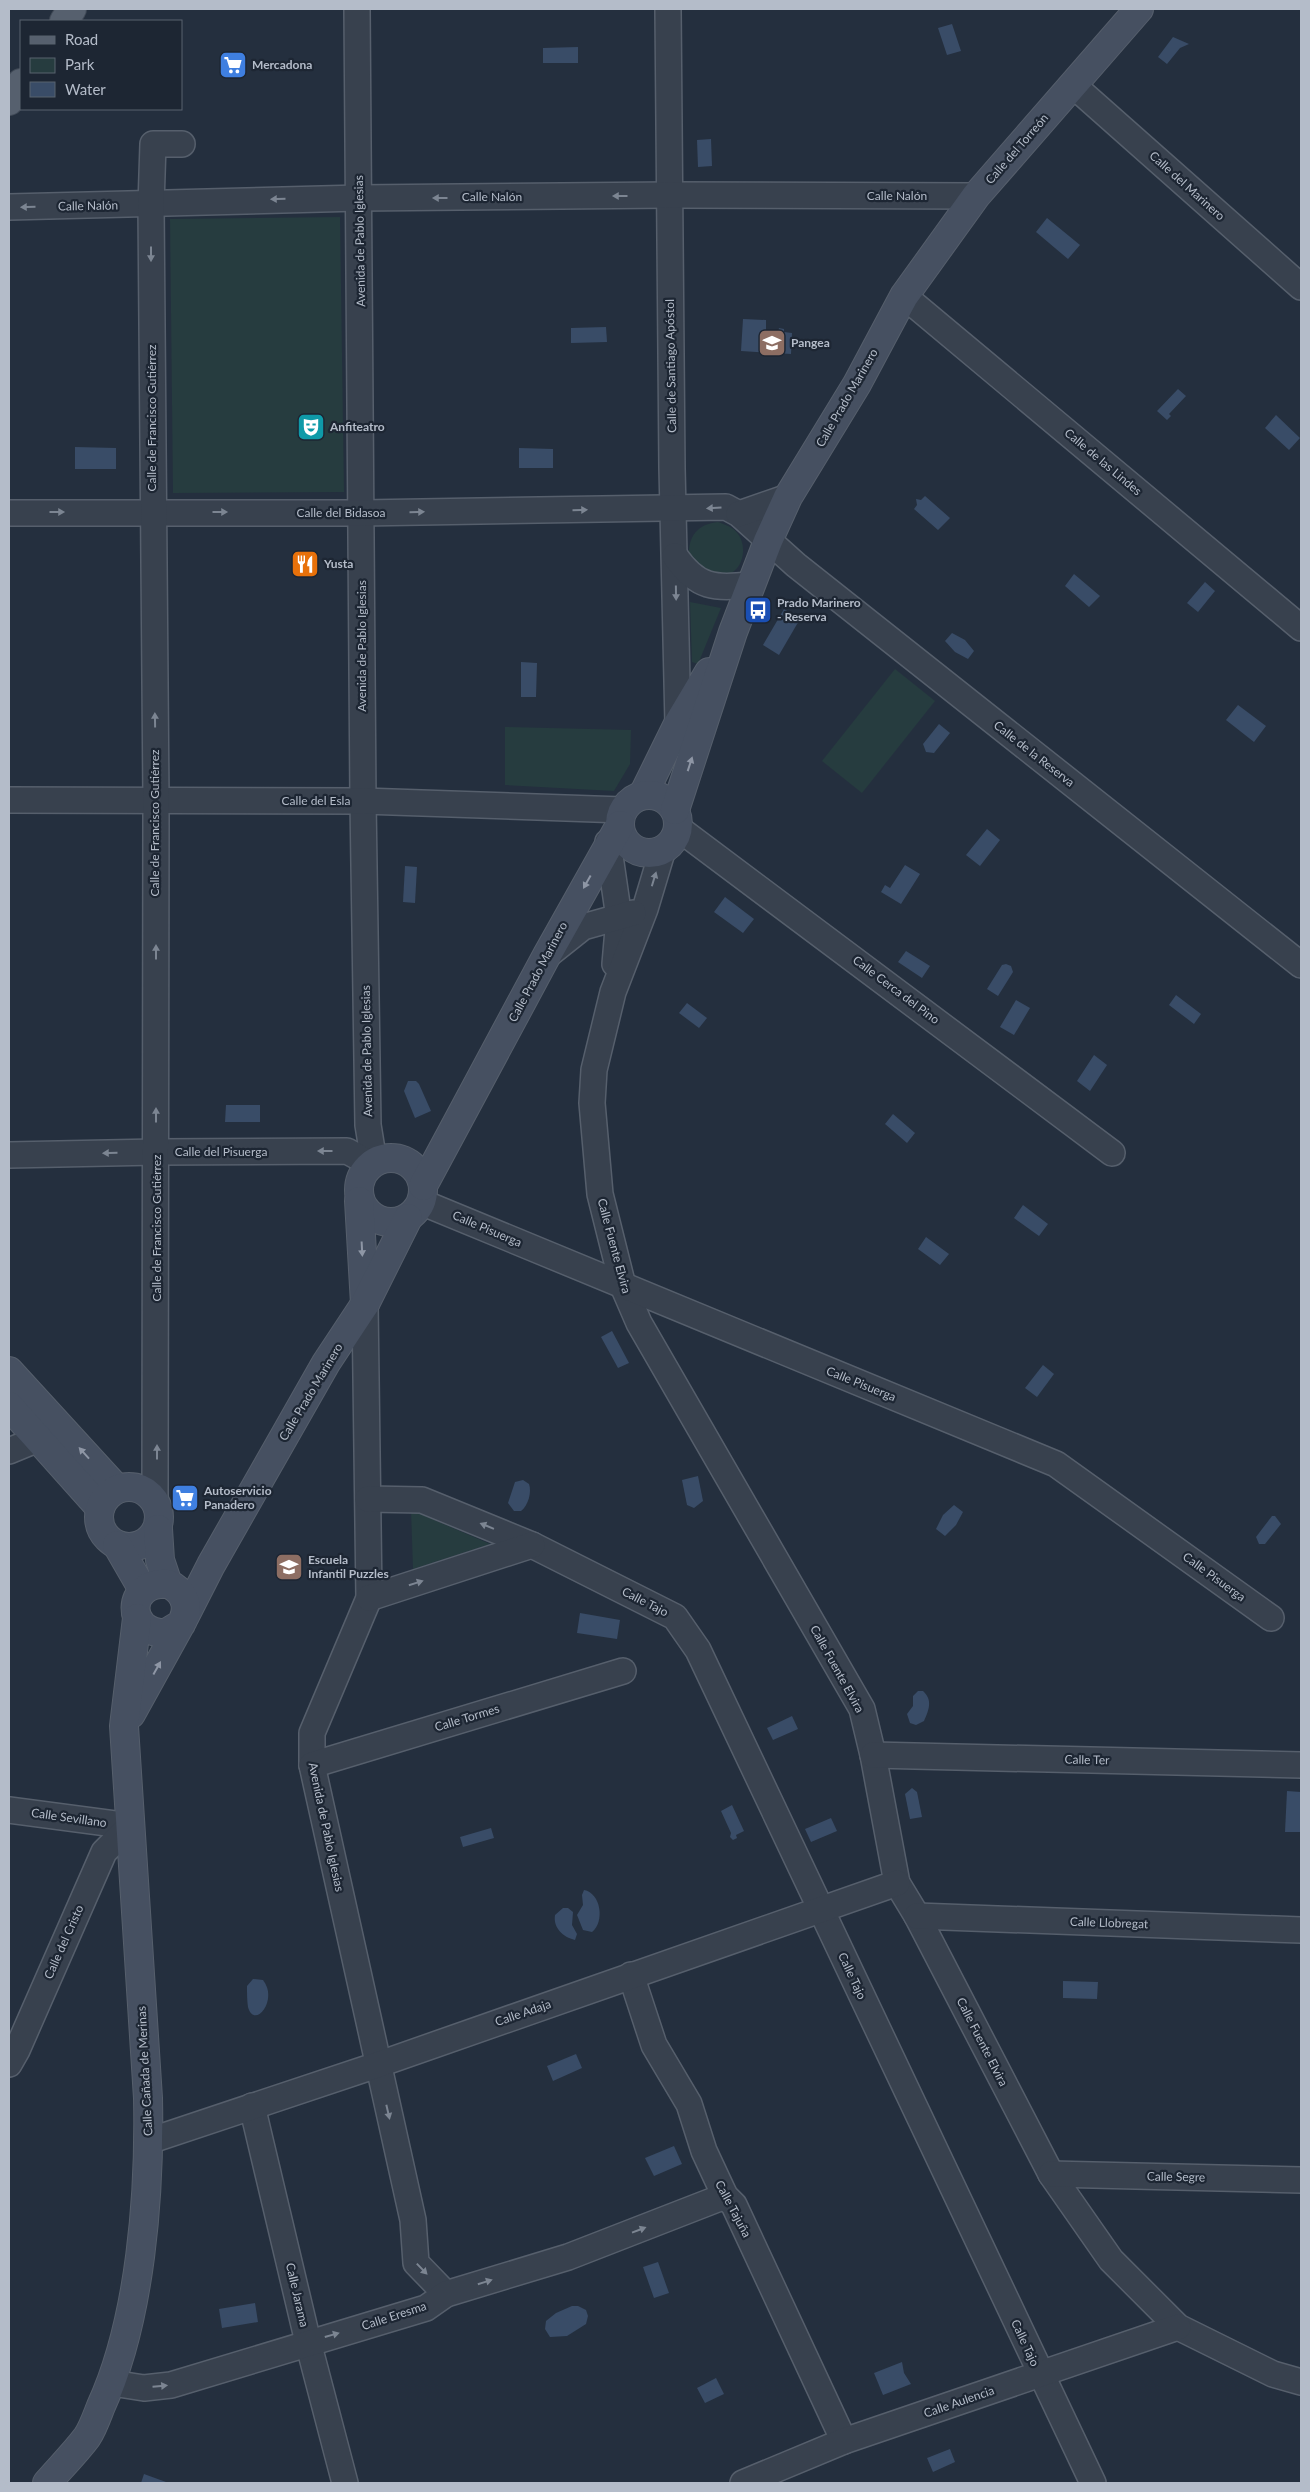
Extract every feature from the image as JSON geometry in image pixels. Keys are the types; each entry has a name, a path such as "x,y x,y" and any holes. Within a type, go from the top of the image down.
{"main road":[{"path":"65,20 72,9"},
{"path":"9,101 20,84"}],"street":[{"name":"Avenida de Pablo Iglesias","path":"357,9 360,198 363,801 368,1125 380,1161"},
{"name":"Calle de Santiago Apóstol","path":"668,9 673,509 678,724"},
{"name":"Calle del Torreón","path":"904,296 976,196 1139,9"},
{"name":"Calle del Marinero","path":"1073,85 1301,287"},
{"name":"Calle de Francisco Gutiérrez","path":"155,1501 157,1152 156,800 152,512 151,205 153,138 182,144"},
{"name":"Calle Nalón","path":"9,207 151,205 360,198 669,195 976,196"},
{"name":"Calle Prado Marinero","path":"672,829 733,632 768,540 788,497 857,384 904,296"},
{"name":"Calle de las Lindes","path":"904,296 1301,628"},
{"path":"739,514 788,497"},
{"path":"673,509 726,507 739,514 768,540"},
{"name":"Calle del Bidasoa","path":"9,513 362,513 673,509"},
{"name":"Calle de la Reserva","path":"768,540 796,565 1301,965"},
{"path":"675,556 698,582 714,587 751,585"},
{"name":"Calle Prado Marinero","path":"183,1620 211,1565 326,1363 365,1304 458,1122 547,955 678,724 733,632"},
{"path":"656,795 667,801 672,829 652,853 640,851 630,846 623,836 624,818 656,795"},
{"name":"Calle del Esla","path":"9,800 363,801 624,818"},
{"path":"613,992 624,818"},
{"name":"Calle Fuente Elvira","path":"672,829 645,909 613,992 594,1070 592,1103 600,1194 623,1286 639,1323 862,1709 873,1755 897,1883 917,1916 1051,2174 1111,2260 1178,2327 1273,2374 1301,2382"},
{"name":"Calle Cerca del Pino","path":"672,829 1112,1153"},
{"path":"547,955 583,926 619,918 645,909"},
{"name":"Calle Prado Marinero","path":"380,1161 428,1144 458,1122"},
{"name":"Calle del Pisuerga","path":"9,1155 347,1151 380,1161"},
{"path":"380,1161 408,1162 418,1172 418,1202 394,1223 380,1221 367,1213 359,1201 358,1187 362,1174 380,1161"},
{"name":"Avenida de Pablo Iglesias","path":"359,1201 365,1304 369,1598 312,1733 312,1765 377,2065 413,2220 416,2263 446,2294"},
{"name":"Calle Pisuerga","path":"418,1202 1056,1464 1271,1618"},
{"path":"9,1371 108,1499"},
{"path":"9,1406 38,1439 108,1499"},
{"path":"9,1451 38,1439"},
{"path":"124,1726 183,1620 185,1601 163,1587 104,1534 98,1517 108,1499 134,1487 143,1489 155,1501 159,1510 158,1529 163,1587"},
{"name":"Calle Tajo","path":"368,1499 422,1500 532,1545 675,1617 698,1650 1039,2374 1093,2483"},
{"path":"117,1545 126,1548 145,1544 158,1529"},
{"path":"369,1598 532,1545"},
{"name":"Calle Prado Marinero","path":"163,1587 211,1565"},
{"path":"163,1587 136,1603 138,1618 149,1631 157,1634 166,1633 183,1620"},
{"name":"Calle Cañada de Merinas","path":"47,2483 87,2436 112,2383 127,2327 142,2243 149,2140 148,2098 124,1726 138,1618"},
{"name":"Calle Tormes","path":"312,1765 623,1671"},
{"name":"Calle Ter","path":"873,1755 1301,1765"},
{"name":"Calle Sevillano","path":"9,1810 130,1826"},
{"name":"Calle del Cristo","path":"9,2064 17,2050 104,1852 130,1826"},
{"name":"Calle Adaja","path":"149,2140 377,2065 897,1883"},
{"name":"Calle Llobregat","path":"917,1916 1301,1930"},
{"name":"Calle Tajuña","path":"631,1975 654,2045 689,2104 704,2151 725,2196 734,2205 844,2441"},
{"name":"Calle Jarama","path":"252,2106 308,2342 345,2483"},
{"name":"Calle Segre","path":"1051,2174 1301,2180"},
{"name":"Calle Eresma","path":"112,2383 144,2388 171,2386 308,2342 426,2308 446,2294 568,2257 725,2196"},
{"name":"Calle Aulencia","path":"747,2483 844,2441 1178,2327"}],"green space":[{"path":"340,217 344,492 173,493 170,219"},
{"path":"718,522 732,528 738,534 743,550 741,562 734,571 725,576 710,577 689,556 689,549 692,537 700,528"},
{"path":"690,602 721,608 698,664 692,662"},
{"path":"895,669 935,701 862,793 822,761"},
{"path":"505,727 631,730 630,764 614,791 505,785"},
{"path":"411,1510 490,1544 413,1569"}],"water":[{"path":"952,24 961,51 947,55 938,28"},
{"path":"1173,37 1189,44 1180,48 1167,64 1158,57"},
{"path":"578,47 578,63 543,63 543,48"},
{"path":"711,139 712,166 698,167 697,140"},
{"path":"1047,218 1080,245 1068,259 1036,232"},
{"path":"743,319 766,320 766,331 778,332 779,328 784,329 784,332 792,333 791,354 741,351"},
{"path":"606,327 607,342 571,343 571,328"},
{"path":"1178,389 1186,396 1169,414 1171,416 1167,420 1157,411"},
{"path":"1276,415 1300,438 1289,450 1265,428"},
{"path":"75,447 116,448 116,469 75,469"},
{"path":"519,448 553,449 553,468 519,468"},
{"path":"925,496 950,518 938,530 914,509 917,505 916,499 921,500"},
{"path":"1074,574 1100,596 1089,607 1065,586"},
{"path":"1205,582 1215,591 1198,612 1187,603"},
{"path":"784,609 800,619 779,655 763,645"},
{"path":"952,633 965,640 974,651 968,659 955,652 945,641"},
{"path":"521,662 537,663 536,697 521,697"},
{"path":"1238,705 1266,726 1254,742 1226,720"},
{"path":"939,724 950,733 934,753 926,752 923,744"},
{"path":"987,829 1000,840 980,866 966,855"},
{"path":"905,865 920,874 901,904 881,892 885,885 890,888"},
{"path":"405,866 417,867 415,903 403,902"},
{"path":"725,897 754,919 743,933 714,912"},
{"path":"906,951 930,966 922,978 898,962"},
{"path":"1002,965 1011,966 1013,972 998,996 987,989"},
{"path":"1176,995 1201,1014 1194,1024 1169,1005"},
{"path":"1016,1000 1030,1008 1014,1035 1000,1027"},
{"path":"687,1003 707,1018 699,1028 679,1013"},
{"path":"1094,1055 1107,1065 1090,1091 1077,1081"},
{"path":"408,1081 416,1081 419,1084 431,1111 415,1118 404,1091"},
{"path":"226,1105 260,1105 260,1122 225,1122"},
{"path":"893,1114 915,1133 907,1143 885,1124"},
{"path":"1023,1205 1048,1224 1039,1236 1014,1218"},
{"path":"926,1237 949,1254 940,1265 918,1249"},
{"path":"612,1331 629,1363 618,1368 601,1337"},
{"path":"1043,1365 1054,1374 1037,1397 1025,1388"},
{"path":"698,1476 703,1501 694,1508 687,1505 682,1480"},
{"path":"523,1480 529,1484 529,1499 521,1511 514,1511 508,1503 515,1482"},
{"path":"954,1505 963,1512 956,1525 945,1536 936,1529 943,1515"},
{"path":"1272,1516 1275,1516 1281,1524 1265,1544 1259,1544 1256,1537"},
{"path":"580,1613 620,1620 617,1639 577,1633"},
{"path":"918,1691 923,1691 926,1694 929,1705 924,1721 916,1725 910,1723 907,1714 913,1706 913,1696"},
{"path":"792,1716 798,1729 773,1740 767,1728"},
{"path":"912,1788 917,1792 922,1817 910,1819 905,1794"},
{"path":"1287,1791 1301,1792 1301,1832 1285,1832"},
{"path":"732,1805 744,1831 736,1835 737,1838 733,1840 730,1837 731,1833 721,1811"},
{"path":"831,1818 837,1831 811,1842 805,1829"},
{"path":"491,1828 494,1838 463,1847 460,1837"},
{"path":"584,1890 594,1896 599,1908 599,1922 592,1932 583,1930 577,1915 583,1905 582,1895"},
{"path":"563,1908 568,1908 573,1912 572,1925 577,1934 575,1940 567,1937 557,1928 555,1915"},
{"path":"253,1979 263,1980 268,1996 264,2010 260,2014 255,2015 251,2013 247,2000 247,1986"},
{"path":"1063,1981 1098,1982 1097,1999 1063,1998"},
{"path":"576,2054 582,2068 553,2081 547,2066"},
{"path":"674,2146 682,2164 654,2176 645,2158"},
{"path":"658,2262 669,2293 654,2298 643,2267"},
{"path":"255,2303 258,2322 222,2328 219,2309"},
{"path":"572,2306 578,2306 586,2310 588,2316 586,2324 567,2336 550,2337 545,2329 546,2321 556,2313"},
{"path":"902,2362 904,2373 911,2384 883,2395 874,2373"},
{"path":"716,2378 724,2394 705,2403 697,2388"},
{"path":"950,2449 955,2462 933,2472 927,2458"},
{"path":"144,2474 166,2482 141,2483"}],"place":[{"name":"Mercadona","path":"233,65"},
{"name":"Pangea","path":"772,343"},
{"name":"Anfiteatro","path":"311,427"},
{"name":"Yusta","path":"305,564"},
{"name":"Prado Marinero - Reserva","path":"758,610"},
{"name":"Autoservicio Panadero","path":"185,1498"},
{"name":"Escuela Infantil Puzzles","path":"289,1567"}]}
